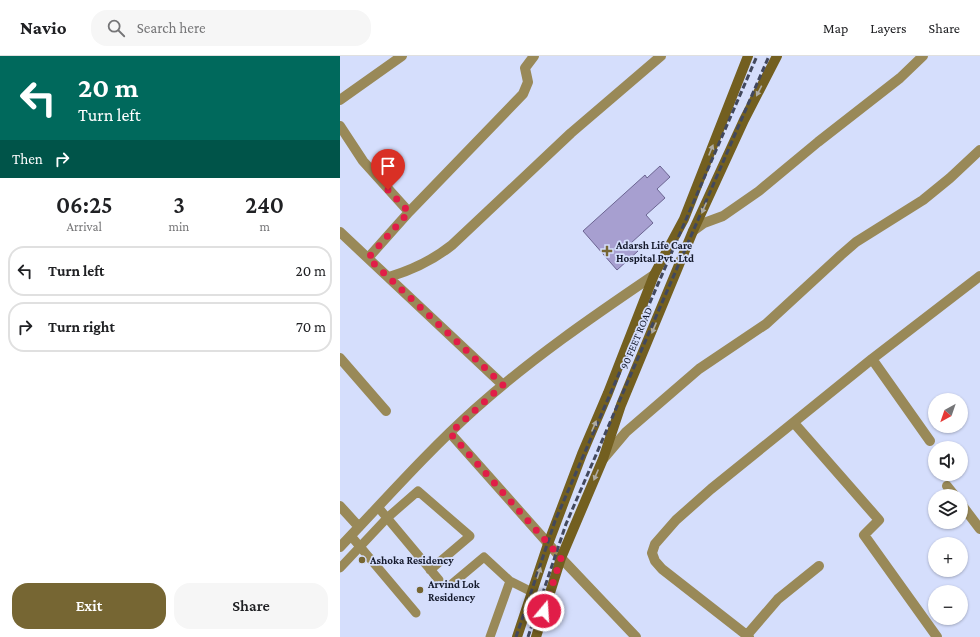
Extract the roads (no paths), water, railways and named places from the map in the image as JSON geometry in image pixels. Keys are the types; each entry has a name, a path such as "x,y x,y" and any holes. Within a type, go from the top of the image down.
{"main road":[{"name":"90 FEET ROAD","path":"517,637 548,544 582,454 608,393 654,275 684,219 748,56"},
{"name":"90 FEET ROAD","path":"536,637 561,558 603,459 621,405 693,232 744,120 777,56"}],"street":[{"path":"340,100 402,56"},
{"path":"368,258 409,212 523,94 527,86 525,68 534,56"},
{"path":"389,277 410,270 438,256 447,249 571,133 661,56"},
{"path":"693,232 704,223 723,216 759,191 818,142 900,78 923,56"},
{"path":"340,126 363,161 409,212"},
{"path":"603,459 626,432 699,369 766,324 856,242 923,200 955,174 980,150"},
{"path":"340,232 503,385"},
{"path":"340,547 450,433 503,385 558,341 654,275"},
{"path":"819,566 778,600 748,636 667,573 655,561 652,553 655,544 676,520 711,489 872,359 980,276"},
{"path":"340,358 386,410"},
{"path":"872,359 930,441"},
{"path":"794,423 879,520 864,535 937,637"},
{"path":"450,433 548,544 636,637"},
{"path":"340,506 359,527"},
{"path":"968,513 980,529"}],"lane":[{"path":"340,568 387,518 418,491 470,536 430,570"},
{"path":"378,507 439,580"},
{"path":"351,536 416,613"},
{"path":"454,583 484,557 510,581 532,592"},
{"path":"490,637 510,581"}],"railway":[{"path":"516,637 555,521 757,56"},
{"path":"528,637 566,524 769,56"}],"place":[{"name":"Adarsh Life Care Hospital Pvt. Ltd","path":"607,251"},
{"name":"Ashoka Residency","path":"362,560"},
{"name":"Arvind Lok Residency","path":"420,590"}]}
